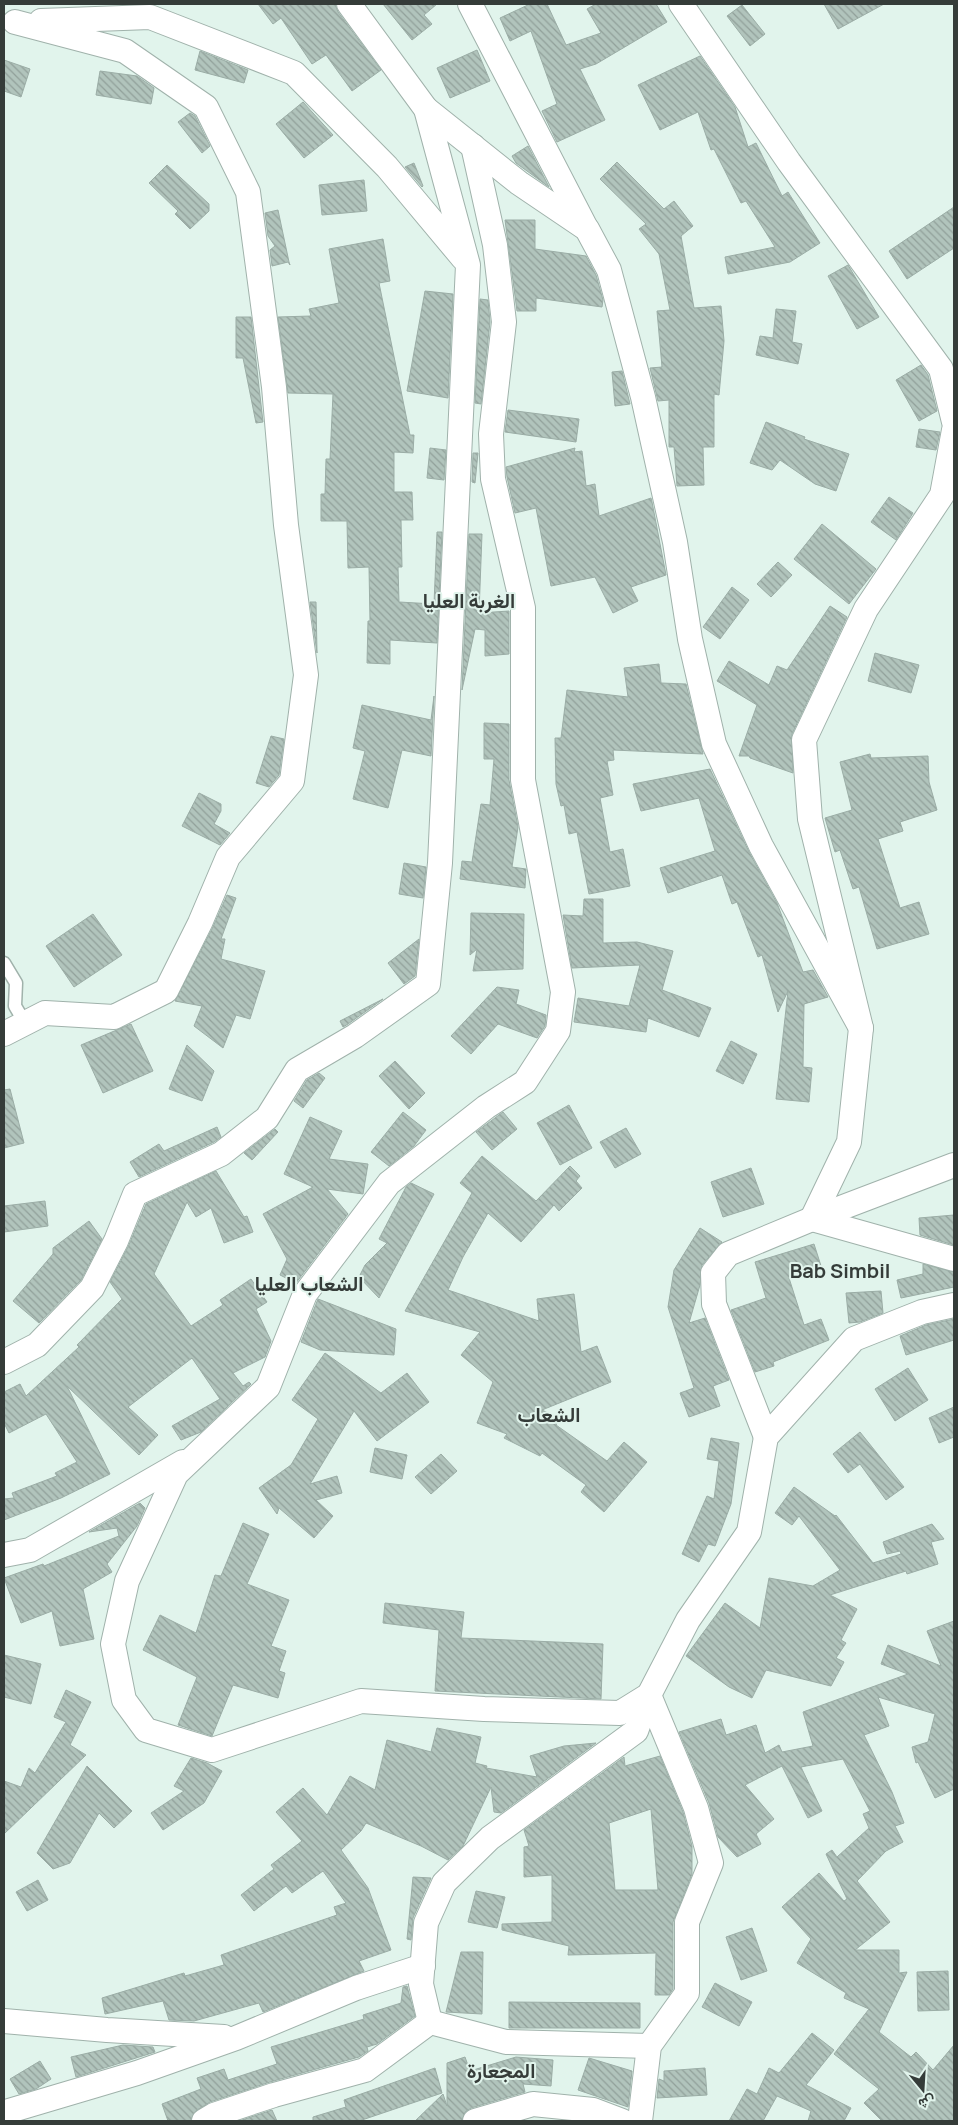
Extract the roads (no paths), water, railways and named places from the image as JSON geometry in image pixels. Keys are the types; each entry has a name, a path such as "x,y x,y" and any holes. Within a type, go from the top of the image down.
{"street":[{"path":"349,4 426,109 519,183 587,230"},
{"path":"470,4 609,270 642,397 675,542 690,640 714,744 761,846 861,1028"},
{"path":"681,4 789,162 941,369 954,422"},
{"path":"10,23 150,17 294,73 387,166 468,265"},
{"path":"4,1034 45,1013 114,1017 166,991 200,923 228,857 292,781 306,675 286,525 274,387 248,192 206,107 125,51 10,23"},
{"path":"4,1362 37,1345 92,1288 116,1241 135,1194 221,1154 267,1118 297,1070 355,1036 428,984 440,863 468,265 426,109"},
{"path":"473,146 496,245 504,322 491,434 493,479 523,608 523,780 563,992 558,1031 525,1082 486,1107 389,1183 305,1294 268,1388 176,1474 127,1581 113,1644 124,1700 146,1730 212,1750 361,1700 484,1709 620,1713 649,1695"},
{"path":"812,1219 849,1142 861,1028 810,819 804,740 866,608 942,495 954,430"},
{"path":"430,2022 421,1984 426,1923 444,1883 490,1838 636,1731 649,1695 688,1620 749,1532 766,1436 714,1304 714,1274 728,1254 812,1219 954,1165"},
{"path":"812,1219 954,1259"},
{"path":"766,1436 854,1339 922,1312 954,1305"},
{"path":"4,1555 30,1550 197,1455"},
{"path":"640,2121 649,2046 687,1993 687,1922 711,1863 696,1808 649,1695"},
{"path":"4,2116 9,2111 137,2073 236,2038 356,1988 423,1966"},
{"path":"4,2021 236,2038"},
{"path":"430,2022 506,2042 649,2046"},
{"path":"204,2121 214,2115 266,2098 365,2070 430,2022"},
{"path":"475,2121 533,2104 593,2110 622,2121"}],"lane":[{"path":"4,963 16,983 15,1006 24,1023"}],"district":[{"name":"الغربة العليا","path":"469,600"},
{"name":"Bab Simbil","path":"840,1270"},
{"name":"الشعاب العليا","path":"309,1283"},
{"name":"الشعاب","path":"549,1414"},
{"name":"المجعارة","path":"501,2070"}]}
